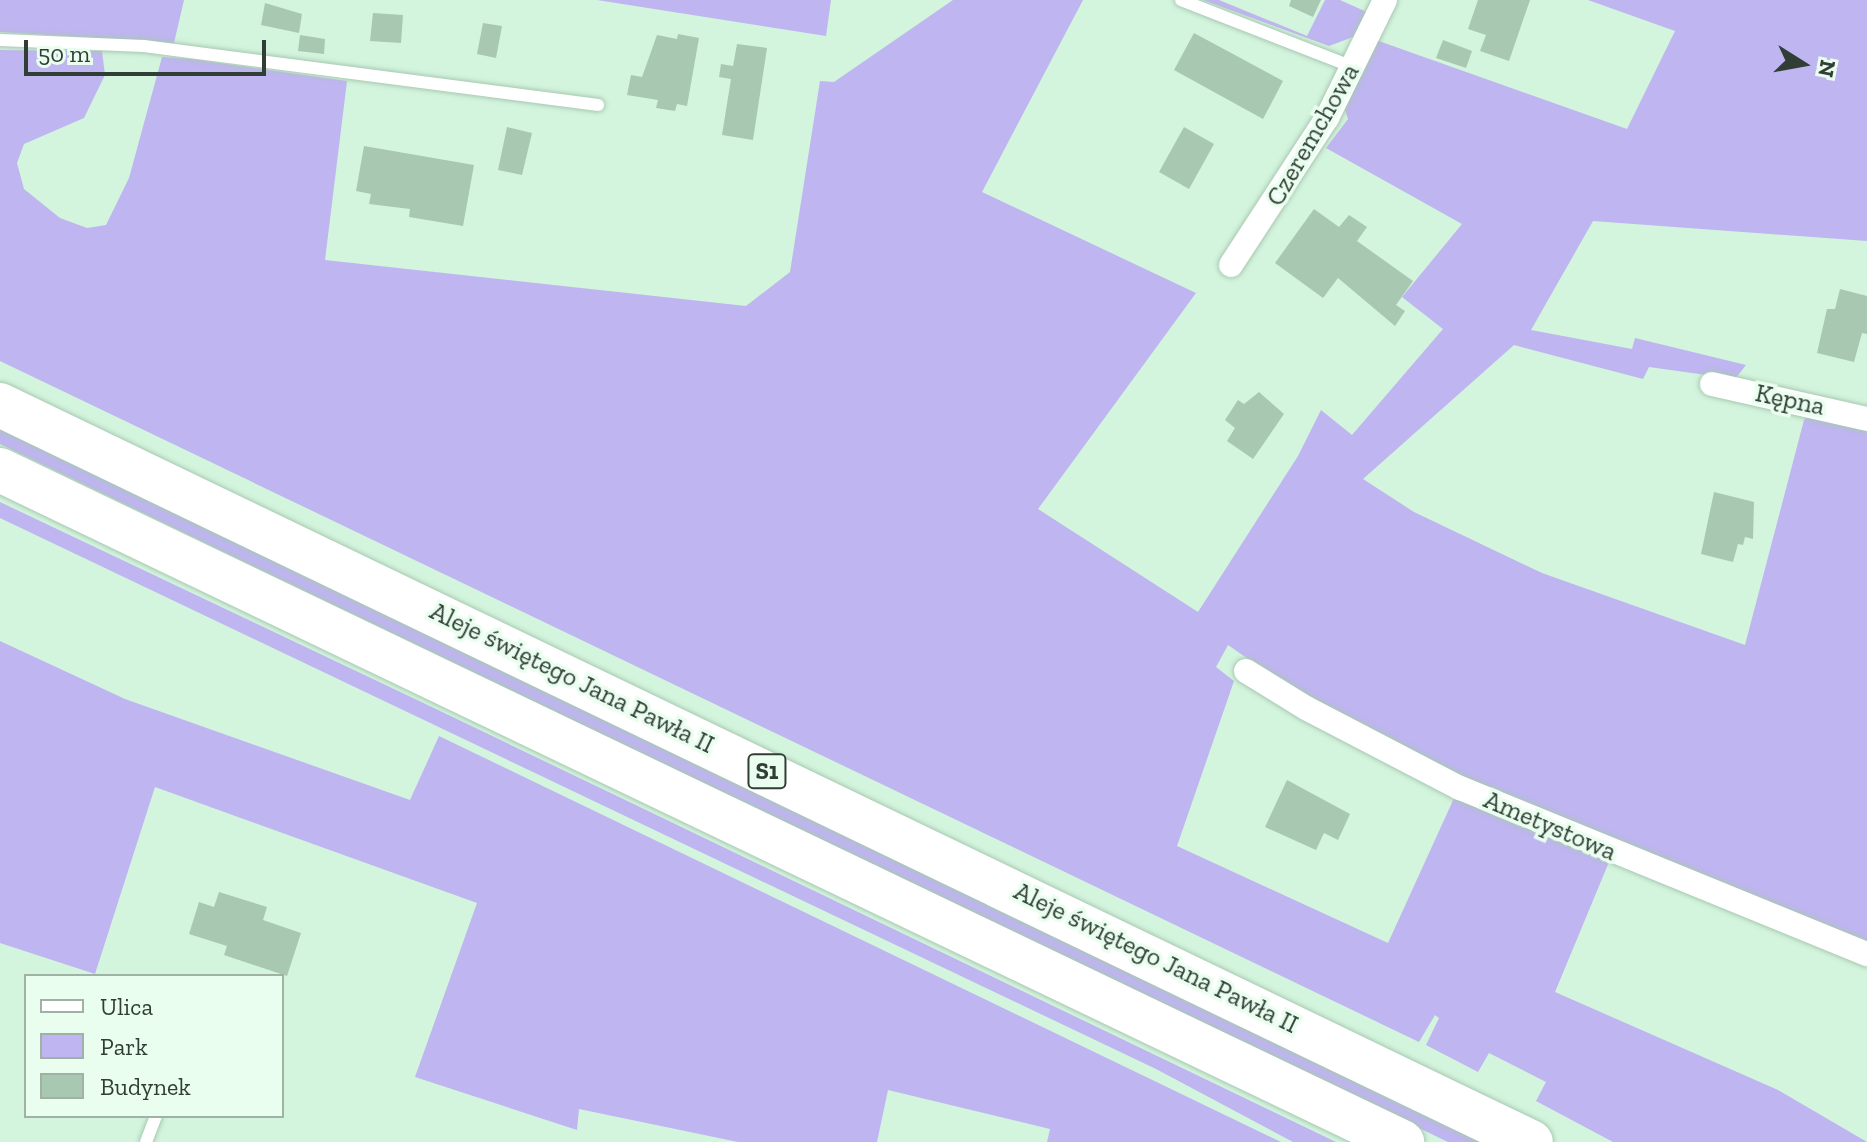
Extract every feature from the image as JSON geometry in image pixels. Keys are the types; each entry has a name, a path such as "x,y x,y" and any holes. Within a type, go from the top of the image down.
{"highway":[{"name":"Aleje świętego Jana Pawła II","path":"0,405 1531,1142"},
{"name":"S1","path":"0,470 1402,1142"}],"street":[{"name":"Czeremchowa","path":"1231,265 1273,207 1353,67 1385,0"},
{"name":"Kępna","path":"1712,384 1867,419"},
{"name":"Ametystowa","path":"1246,671 1306,708 1460,788 1867,954"}],"lane":[{"path":"1181,0 1353,67"},
{"path":"0,40 144,46 598,105"},
{"path":"146,1142 155,1118"}],"green space":[{"path":"0,0 184,0 174,43 0,32"},
{"path":"597,0 831,0 826,36"},
{"path":"953,0 1083,0 982,192 1196,293 1038,509 1198,612 1298,456 1321,410 1352,435 1443,329 1402,297 1462,224 1326,148 1348,119 1343,104 1376,40 1627,129 1675,31 1588,0 1867,0 1867,241 1593,221 1531,330 1632,349 1635,338 1746,365 1735,379 1649,367 1643,379 1514,345 1363,479 1414,512 1542,573 1745,645 1804,420 1811,413 1867,427 1867,947 1464,781 1309,701 1228,645 1216,667 1234,681 1177,846 1388,943 1455,796 1609,862 1555,992 1778,1090 1867,1142 1613,1142 1536,1101 1546,1082 1489,1053 1478,1072 1426,1045 1439,1018 1435,1015 1419,1042 0,361 0,50 102,51 105,75 84,118 24,144 17,163 24,189 60,218 87,228 106,225 129,178 162,57 191,59 347,81 325,260 746,306 790,272 820,81 834,82"},
{"path":"1203,0 1219,0 1307,36 1325,0 1340,0 1369,13 1353,37 1329,46"},
{"path":"0,428 1484,1142 1448,1142 0,444"},
{"path":"0,502 1336,1142 1293,1142 1156,1069 0,518"},
{"path":"0,641 125,699 410,800 439,736 1281,1142 1047,1142 1050,1129 888,1090 877,1142 738,1142 579,1109 577,1130 415,1077 477,903 155,787 95,974 0,943"}],"building":[{"path":"1291,0 1321,0 1313,17 1289,6"},
{"path":"1478,0 1530,0 1509,61 1480,51 1486,35 1468,29"},
{"path":"265,3 302,14 299,33 261,25"},
{"path":"373,13 403,15 401,43 370,41"},
{"path":"483,23 502,26 496,58 477,54"},
{"path":"1194,33 1283,81 1263,119 1174,70"},
{"path":"678,34 699,38 687,106 677,104 675,111 656,108 658,100 627,95 631,75 642,77 657,35 677,39"},
{"path":"300,35 325,39 324,54 298,51"},
{"path":"1443,40 1472,51 1466,68 1436,58"},
{"path":"737,44 767,48 753,140 722,135 731,79 719,77 721,64 733,66"},
{"path":"507,127 532,133 522,175 498,170"},
{"path":"1184,127 1214,144 1189,189 1159,172"},
{"path":"364,146 474,165 463,226 409,217 410,209 369,204 371,194 356,191"},
{"path":"1314,209 1339,227 1349,215 1367,227 1357,241 1413,281 1396,305 1405,311 1395,326 1338,278 1323,298 1275,263"},
{"path":"1840,289 1867,296 1867,334 1862,333 1854,362 1817,353 1827,309 1835,309"},
{"path":"1259,392 1284,414 1253,459 1227,441 1235,428 1225,420 1238,400 1244,404"},
{"path":"1714,492 1754,502 1753,539 1745,537 1743,545 1738,544 1733,562 1701,554"},
{"path":"1287,780 1350,814 1338,840 1324,833 1316,850 1265,827"},
{"path":"219,892 267,907 263,920 301,933 287,976 224,955 227,946 189,934 199,902 214,907"}]}
